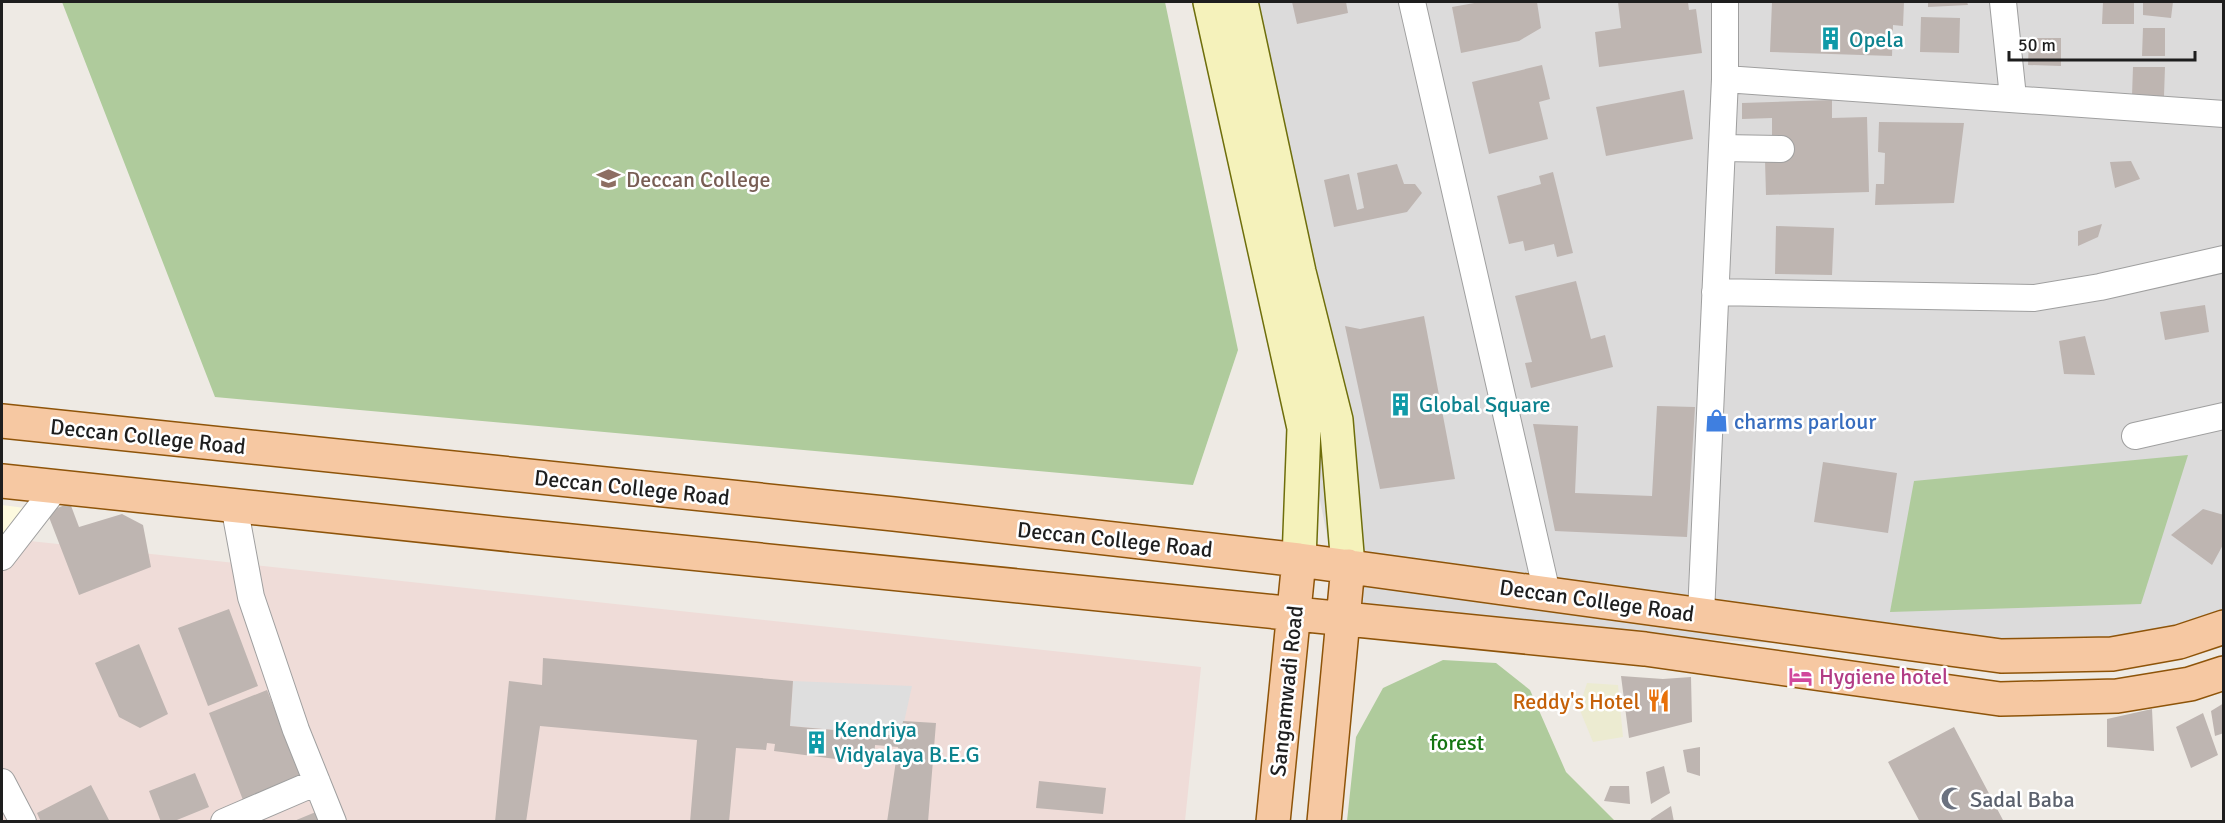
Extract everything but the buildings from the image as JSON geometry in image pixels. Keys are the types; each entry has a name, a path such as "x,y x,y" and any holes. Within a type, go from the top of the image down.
{"main road":[{"name":"Deccan College Road","path":"2,421 894,514 1299,560 2001,656 2112,654 2179,642 2223,627"},
{"name":"Deccan College Road","path":"2,481 567,541 1645,649 2000,699 2117,696 2190,684 2223,673"},
{"name":"Sangamwadi Road","path":"1273,822 1299,560"},
{"path":"1324,822 1348,566"}],"street":[{"path":"1210,2 1304,428 1299,560"},
{"path":"1241,2 1299,272 1336,420 1348,566"},
{"path":"1412,2 1547,593"},
{"path":"1701,614 1725,79 1725,2"},
{"path":"2003,2 2013,97"},
{"path":"1725,79 2013,97 2223,114"},
{"path":"1722,148 1781,148"},
{"path":"1716,292 2034,298 2100,287 2223,258"},
{"path":"2135,436 2223,416"},
{"path":"2,557 57,486"},
{"path":"234,505 251,597 296,730 333,822"},
{"path":"2,782 23,822"},
{"path":"224,822 317,782"}],"shaded area":[{"path":"1219,2 2223,2 2223,623 2001,656 1344,619"},
{"path":"2,505 25,508 2,536"},
{"path":"2,538 1201,667 1185,821 2,822"},
{"path":"793,681 912,686 901,736 790,726"}],"green space":[{"name":"Deccan College","path":"62,2 1165,2 1238,350 1193,485 215,397"},
{"path":"2188,455 2141,604 1890,612 1914,481"},
{"name":"forest","path":"1443,660 1496,663 1530,690 1566,772 1615,821 1347,821 1356,737 1383,688"},
{"path":"1587,683 1618,685 1623,737 1593,742 1579,708"}],"place":[{"name":"Opela","path":"1831,39"},
{"name":"Deccan College","path":"608,179"},
{"name":"Global Square","path":"1401,404"},
{"name":"charms parlour","path":"1716,421"},
{"name":"Hygiene hotel","path":"1801,676"},
{"name":"Reddy's Hotel","path":"1658,701"},
{"name":"Kendriya Vidyalaya B.E.G","path":"816,742"},
{"name":"Sadal Baba","path":"1952,799"}]}
